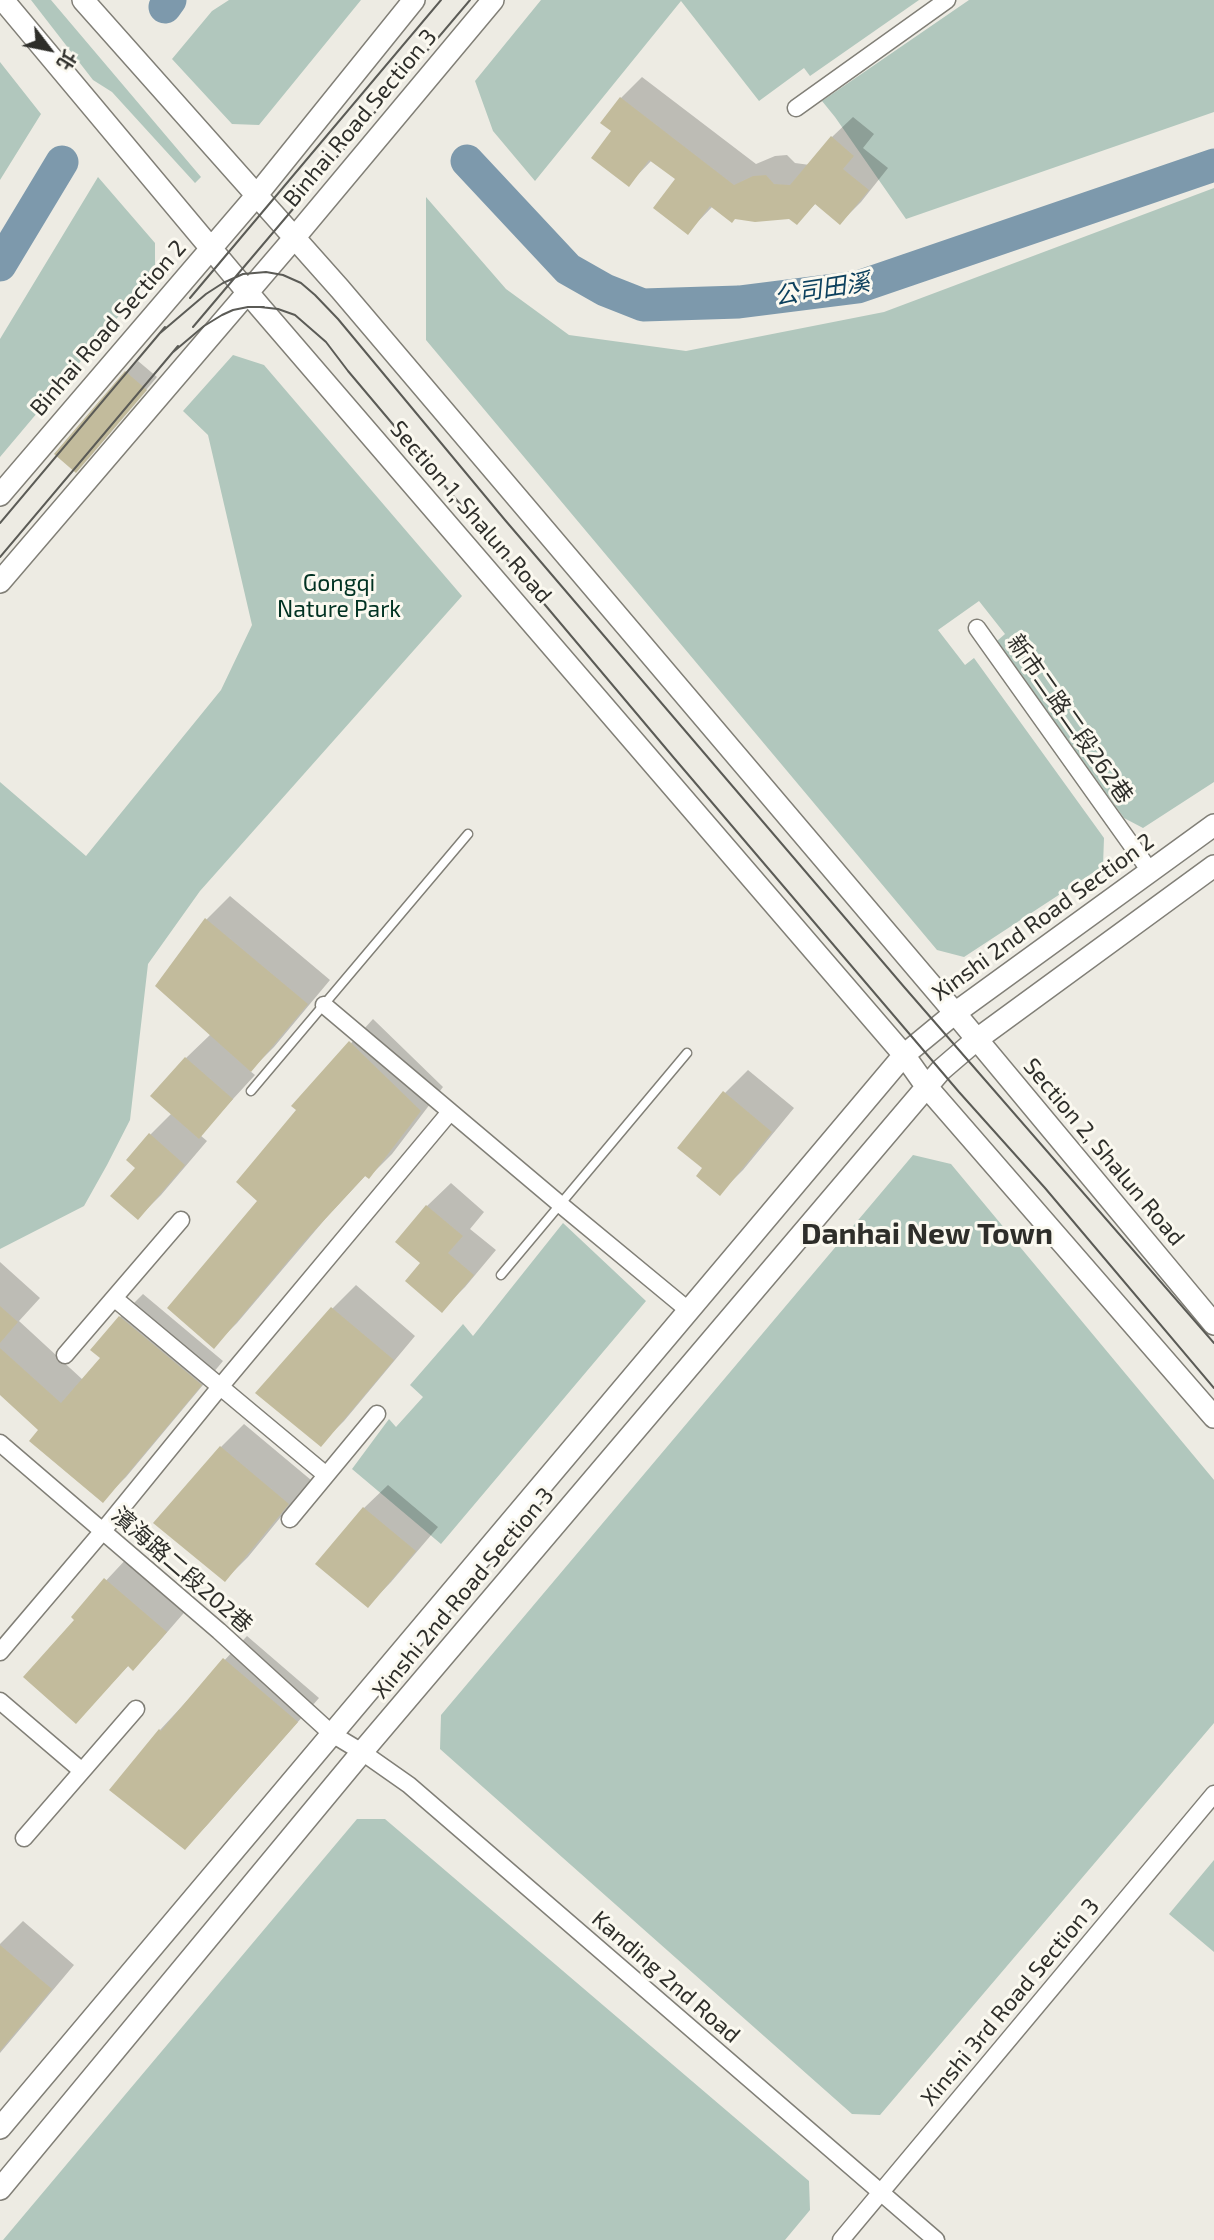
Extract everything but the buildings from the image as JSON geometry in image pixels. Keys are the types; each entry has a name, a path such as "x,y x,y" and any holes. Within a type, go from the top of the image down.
{"street":[{"name":"Section 1, Shalun Road","path":"3,0 210,249 904,1055"},
{"name":"Section 1, Shalun Road","path":"83,0 295,238 955,1013"},
{"name":"Binhai Road Section 3","path":"256,196 414,0"},
{"name":"Binhai Road Section 3","path":"248,292 493,0"},
{"path":"796,108 947,0"},
{"name":"Binhai Road Section 2","path":"0,495 256,196"},
{"path":"0,582 248,292"},
{"name":"新市二路二段262巷","path":"977,628 1150,871"},
{"name":"Xinshi 2nd Road Section 2","path":"904,1055 955,1013 1214,825"},
{"path":"976,1040 1214,866"},
{"path":"324,1005 688,1310"},
{"name":"Section 2, Shalun Road","path":"955,1013 1214,1324"},
{"name":"Xinshi 2nd Road Section 3","path":"0,2189 362,1752 926,1086 976,1040"},
{"path":"904,1055 926,1086 1214,1417"},
{"name":"Xinshi 2nd Road Section 3","path":"0,2128 904,1055"},
{"path":"0,1652 450,1112"},
{"path":"65,1355 181,1220"},
{"path":"114,1298 326,1475"},
{"path":"290,1519 377,1414"},
{"name":"濱海路二段202巷","path":"0,1443 219,1631 332,1734 362,1752"},
{"path":"0,1701 82,1771"},
{"path":"24,1838 136,1709"},
{"name":"Kanding 2nd Road","path":"362,1752 409,1785 936,2240"},
{"name":"Xinshi 3rd Road Section 3","path":"841,2240 1214,1794"}],"lane":[{"path":"251,1091 468,834"},
{"path":"501,1275 687,1053"}],"green space":[{"path":"31,0 51,0 201,177 195,183 112,92 93,80"},
{"path":"229,0 361,0 259,125 232,124 172,59 212,11"},
{"path":"541,0 919,0 810,76 804,68 759,101 681,1 535,181 493,131 475,81"},
{"path":"969,0 1214,0 1214,112 906,219 822,101"},
{"path":"0,62 41,114 0,180"},
{"path":"98,177 155,243 155,273 0,457 0,339"},
{"path":"1214,188 1214,782 1143,828 1124,818 997,641 1005,634 979,601 938,630 965,665 974,658 1104,838 1103,866 964,957 937,950 426,340 426,197 506,289 569,335 686,351 884,312"},
{"name":"Gongqi Nature Park","path":"233,355 264,365 462,596 200,891 148,964 130,1120 107,1165 84,1206 0,1249 0,782 86,856 221,690 252,625 208,435 183,411"},
{"path":"913,1155 951,1164 1214,1480 1214,1723 880,2115 852,2114 440,1749 441,1715"},
{"path":"563,1223 646,1301 441,1544 352,1469 389,1419 396,1427 423,1397 410,1385 463,1324 473,1336"},
{"path":"357,1819 385,1819 809,2181 810,2210 785,2240 3,2240"},
{"path":"1214,1860 1214,1952 1169,1914"}],"waterway":[{"name":"公司田溪","path":"165,7 170,0"},
{"name":"公司田溪","path":"467,161 568,269 605,290 643,305 739,302 858,287 1214,165"},
{"name":"公司田溪","path":"0,265 62,162"}],"tram line":[{"path":"190,298 441,0"},
{"path":"193,327 470,0"},
{"path":"159,334 206,294 243,274 266,272 283,275 301,283 315,295 905,988 1214,1343"},
{"path":"172,353 204,326 222,315 248,307 278,309 295,315 326,342 674,758 1214,1388"},
{"path":"0,523 165,327"},
{"path":"0,557 178,346"}],"district":[{"name":"Danhai New Town","path":"927,1234"}]}
